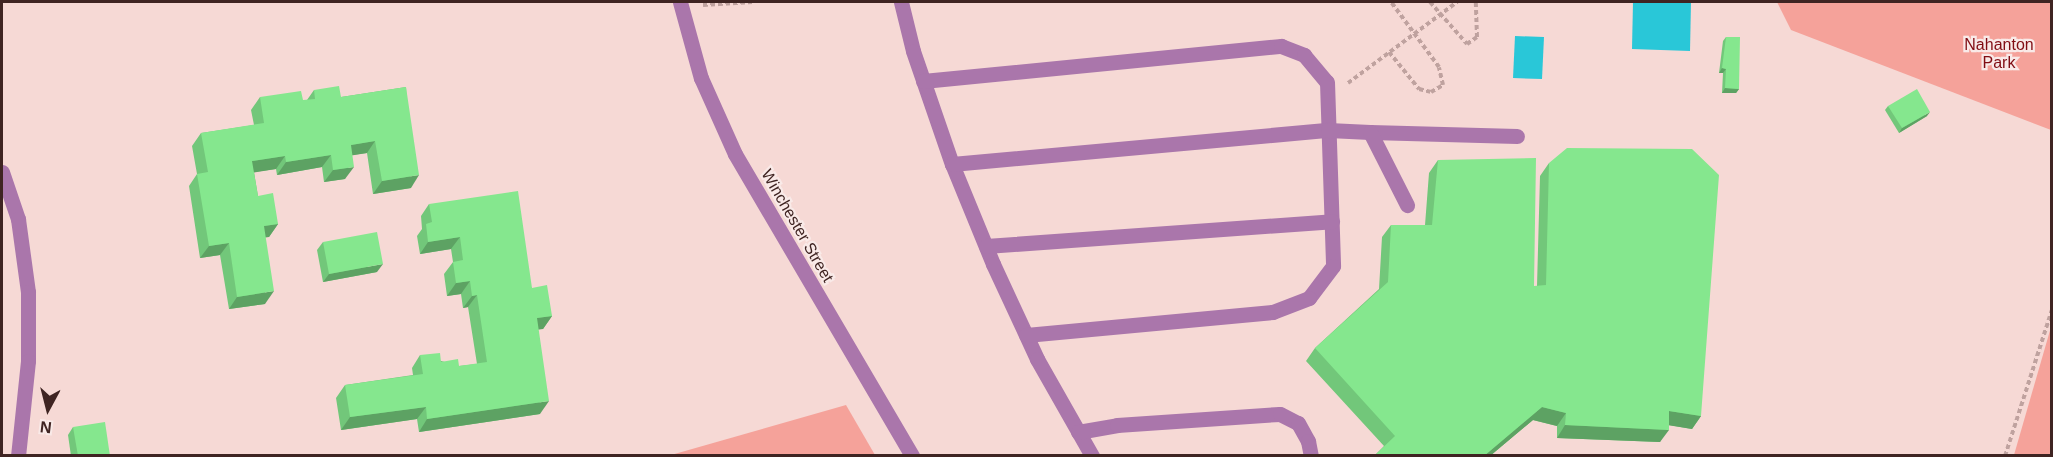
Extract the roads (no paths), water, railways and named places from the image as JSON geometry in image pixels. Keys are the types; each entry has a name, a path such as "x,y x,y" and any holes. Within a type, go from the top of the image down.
{"street":[{"path":"901,2 923,81 952,164 986,246 1026,335 1092,456"},
{"name":"Winchester Street","path":"680,4 701,78 735,154 912,456"},
{"path":"923,81 1281,46 1304,55 1327,82 1334,266 1309,297 1273,312 1026,335"},
{"path":"952,164 1328,130 1517,136"},
{"path":"1370,132 1407,205"},
{"path":"2,172 18,219 28,292 28,361 18,456"},
{"path":"986,246 1332,221"},
{"path":"1078,432 1117,425 1280,414 1298,423 1308,441 1311,456"}],"water":[{"path":"1633,2 1691,2 1690,51 1632,49"},
{"path":"1515,36 1544,37 1542,79 1513,78"}],"park label":[{"name":"Nahanton Park","path":"1999,54"}]}
